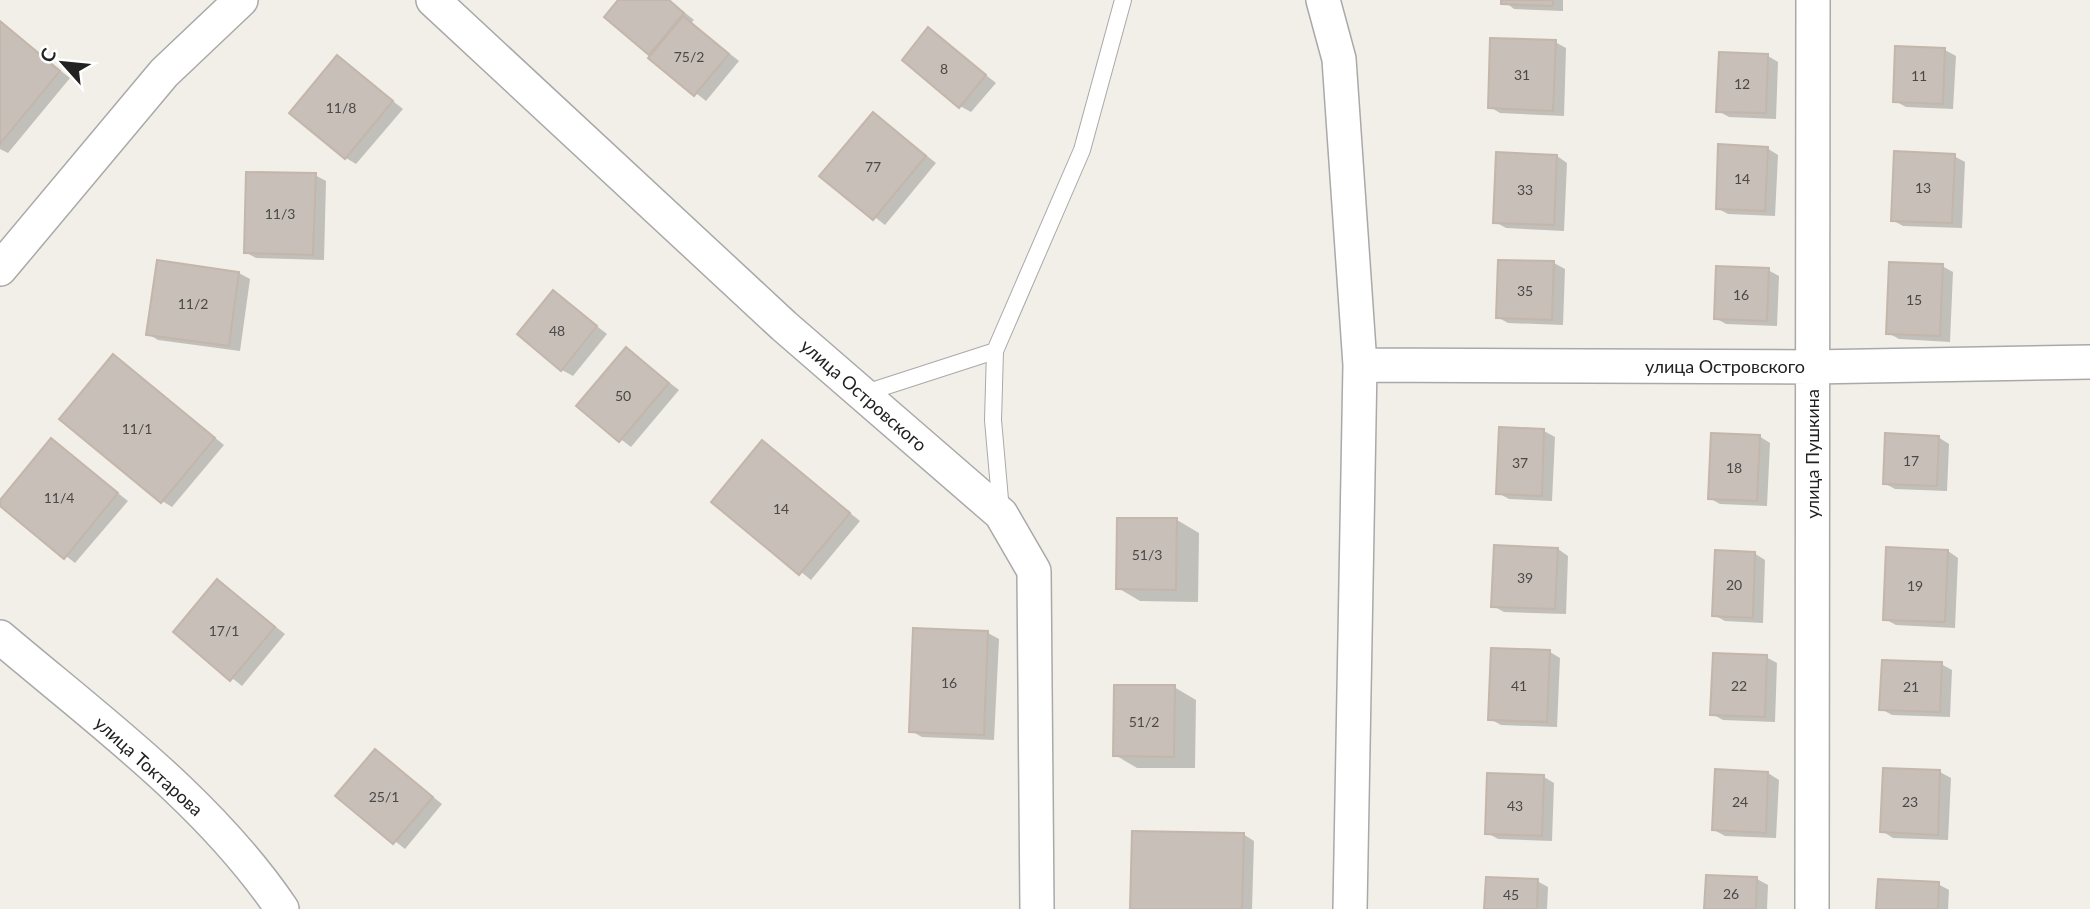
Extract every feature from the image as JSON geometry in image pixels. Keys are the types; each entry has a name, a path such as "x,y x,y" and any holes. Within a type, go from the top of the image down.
{"street":[{"path":"0,270 164,73 241,0"},
{"name":"улица Островского","path":"433,0 784,326 1001,514 1034,571 1037,909"},
{"path":"1323,0 1339,60 1360,365 1350,909"},
{"name":"улица Пушкина","path":"1812,909 1813,0"},
{"name":"улица Островского","path":"1360,365 1812,367 2090,362"},
{"name":"улица Токтарова","path":"0,637 206,817 253,866 282,909"}],"lane":[{"path":"1001,514 993,420 995,351 1082,150 1123,0"},
{"path":"862,394 995,351"}],"building":[{"path":"618,0 669,0 684,13 649,55 604,17"},
{"path":"1501,0 1553,0 1553,6 1501,4"},
{"path":"683,16 729,54 694,96 648,58"},
{"path":"0,21 60,71 0,144"},
{"path":"928,27 986,75 959,108 902,60"},
{"path":"1490,38 1556,40 1553,111 1488,108"},
{"path":"1895,46 1945,48 1943,104 1893,102"},
{"path":"1719,52 1768,54 1766,113 1716,112"},
{"path":"337,55 393,101 345,159 289,113"},
{"path":"873,112 926,156 873,220 819,176"},
{"path":"1718,144 1768,147 1765,211 1716,209"},
{"path":"1894,151 1955,154 1952,223 1891,221"},
{"path":"1496,152 1557,155 1554,225 1493,223"},
{"path":"246,172 316,173 313,255 244,253"},
{"path":"157,260 239,272 229,346 146,335"},
{"path":"1498,260 1554,261 1552,320 1496,318"},
{"path":"1889,262 1943,264 1940,336 1886,334"},
{"path":"1716,266 1769,268 1767,321 1714,319"},
{"path":"553,290 597,326 561,371 517,334"},
{"path":"626,347 669,383 619,442 576,406"},
{"path":"113,354 215,438 161,503 59,419"},
{"path":"1499,427 1544,429 1542,496 1496,494"},
{"path":"1711,433 1760,435 1757,501 1708,499"},
{"path":"1885,433 1939,436 1937,486 1883,484"},
{"path":"51,438 118,493 64,559 0,506 0,500"},
{"path":"762,440 850,513 799,575 711,502"},
{"path":"1117,518 1177,518 1176,590 1116,589"},
{"path":"1494,545 1558,548 1555,609 1491,607"},
{"path":"1886,547 1948,550 1945,622 1883,620"},
{"path":"1715,550 1755,552 1753,618 1712,616"},
{"path":"217,579 275,627 230,681 173,632"},
{"path":"913,628 988,631 984,735 909,732"},
{"path":"1491,648 1550,650 1547,722 1488,720"},
{"path":"1713,653 1767,655 1765,717 1710,715"},
{"path":"1882,660 1942,662 1940,712 1879,710"},
{"path":"1114,685 1175,685 1174,757 1113,756"},
{"path":"375,749 433,797 393,844 335,796"},
{"path":"1883,768 1940,770 1938,835 1880,832"},
{"path":"1715,769 1768,772 1766,833 1712,830"},
{"path":"1487,773 1544,775 1542,836 1485,834"},
{"path":"1132,831 1244,833 1242,909 1130,909"},
{"path":"1706,875 1757,877 1756,909 1704,909"},
{"path":"1486,877 1538,879 1537,909 1484,909"},
{"path":"1878,879 1939,882 1938,909 1876,909"}]}
